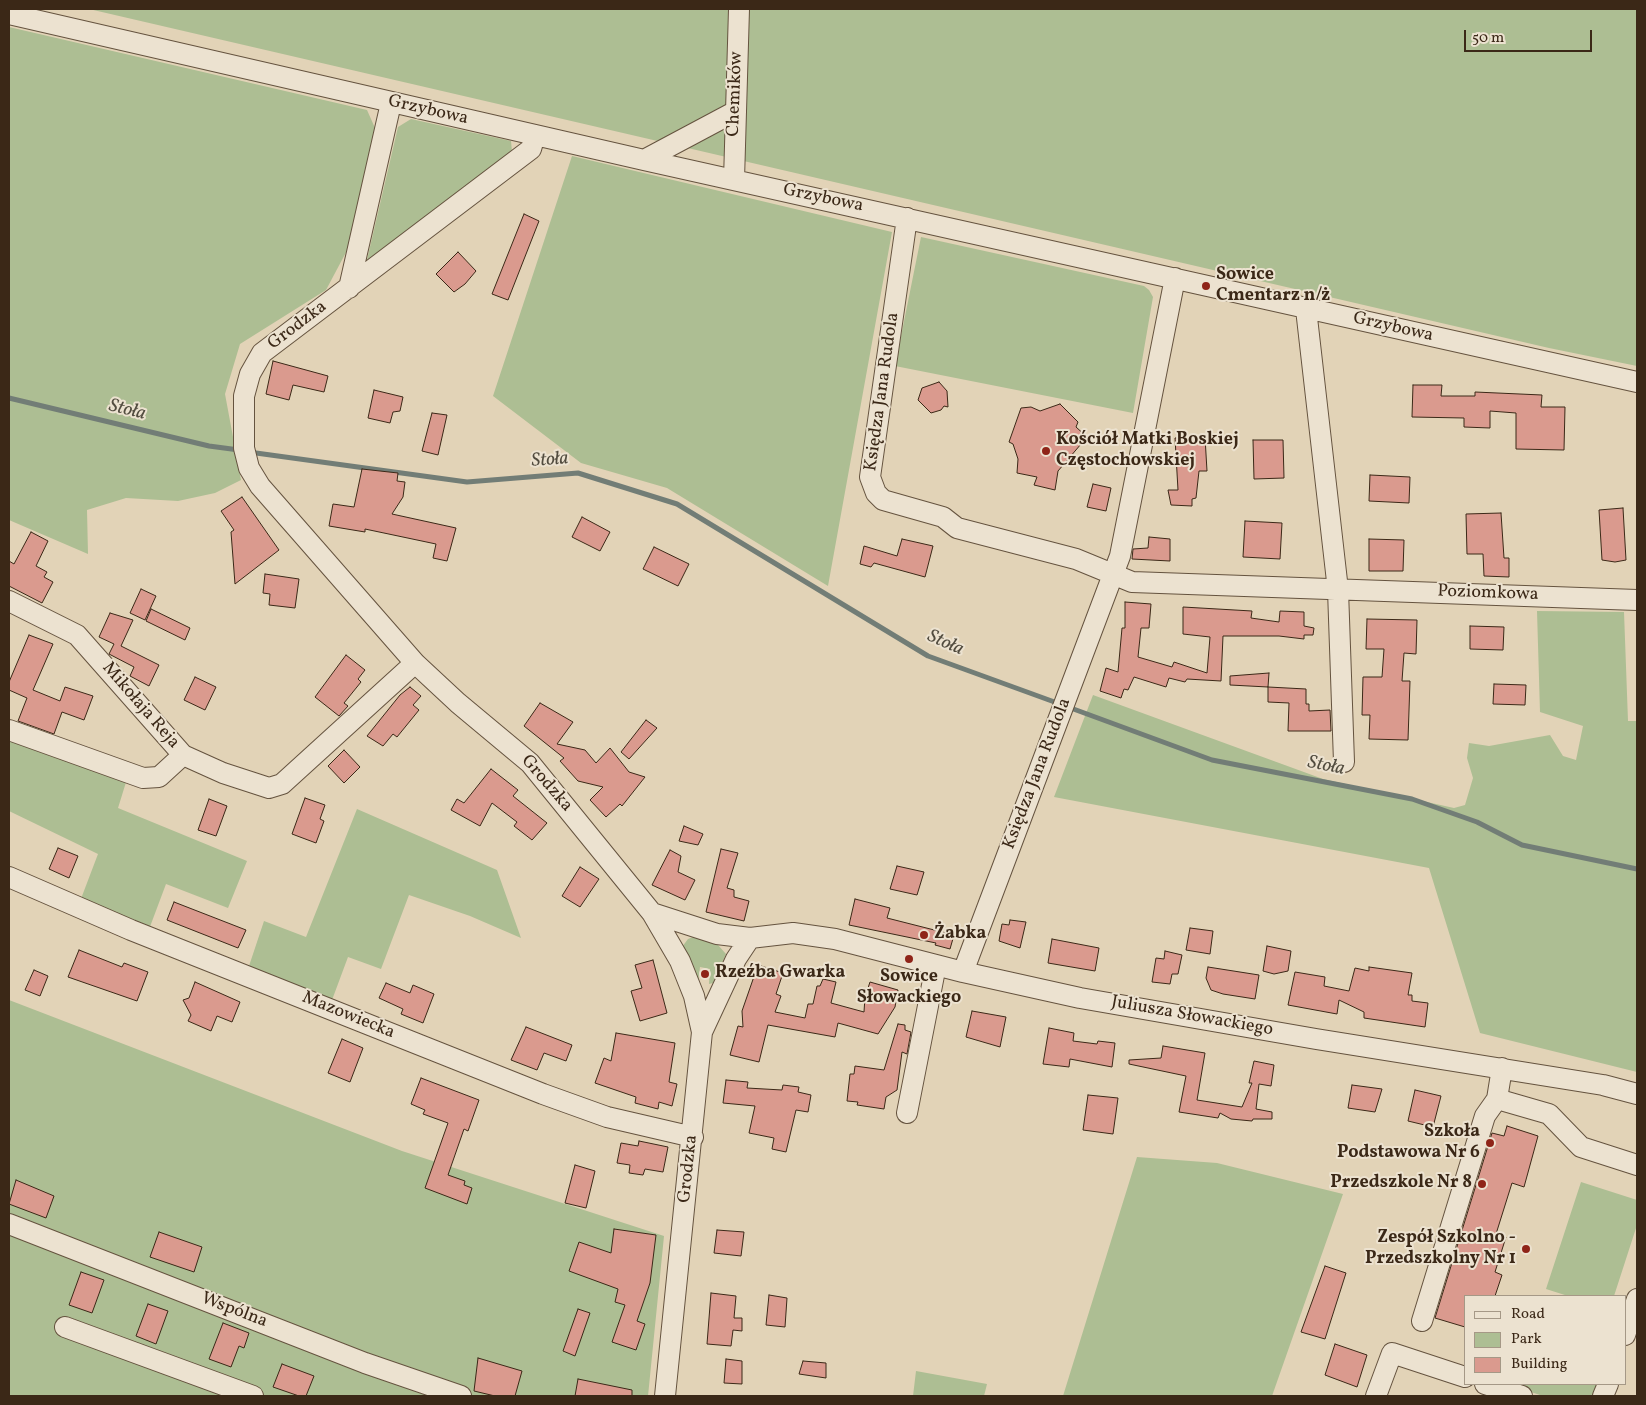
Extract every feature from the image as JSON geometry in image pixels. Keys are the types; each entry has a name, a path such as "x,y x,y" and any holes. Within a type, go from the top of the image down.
{"street":[{"name":"Chemików","path":"734,180 739,9"},
{"name":"Grzybowa","path":"9,14 391,103 1637,382"},
{"path":"349,288 391,103"},
{"path":"644,160 736,111"},
{"name":"Grodzka","path":"535,135 531,149 262,353 250,374 244,396 244,448 248,468 260,486 416,663 458,703 530,763 652,913 683,970 694,996 702,1032 693,1137 665,1396"},
{"name":"Księdza Jana Rudola","path":"907,218 871,468 871,486 883,500 943,517 957,528 1076,559 1113,575"},
{"name":"Księdza Jana Rudola","path":"963,972 1120,556 1175,278"},
{"path":"1306,308 1338,590 1344,762"},
{"name":"Poziomkowa","path":"1113,575 1132,582 1637,600"},
{"name":"Mikołaja Reja","path":"9,601 78,635 183,755 223,773 269,788 282,784 416,663"},
{"path":"9,730 143,778 159,777 183,755"},
{"name":"Mazowiecka","path":"9,877 131,930 544,1094 607,1117 693,1137"},
{"name":"Juliusza Słowackiego","path":"652,913 716,934 750,938 793,933 835,939 963,972 1080,998 1603,1085 1637,1094"},
{"path":"702,1032 736,959 750,938"},
{"path":"907,1113 936,965"},
{"path":"1422,1321 1486,1116 1497,1099 1502,1068"},
{"path":"1497,1099 1549,1114 1581,1147 1637,1165"},
{"name":"Wspólna","path":"9,1224 365,1362 461,1396"},
{"path":"1626,1332 1637,1299"},
{"path":"65,1326 253,1396"},
{"path":"1376,1396 1392,1353 1464,1377"},
{"path":"1488,1385 1522,1396"}],"green space":[{"path":"89,9 1637,9 1637,366 1549,348"},
{"path":"9,27 367,110 375,128 352,241 326,290 240,344 225,394 241,480 215,493 178,501 126,498 87,510 88,554 9,520"},
{"path":"411,119 511,141 512,152 366,264 398,127"},
{"path":"572,156 892,232 828,586 667,488 581,463 493,396"},
{"path":"921,237 1144,286 1149,290 1153,297 1133,413 895,366"},
{"path":"1537,611 1624,612 1628,721 1637,721 1637,1072 1480,1033 1429,868 1054,797 1093,695 1323,779 1454,808 1465,805 1473,778 1467,758 1469,743 1489,746 1550,735 1563,756 1576,760 1583,726 1540,712"},
{"path":"9,735 127,779 118,808 247,861 228,908 166,884 148,932 79,904 98,854 9,811"},
{"path":"357,809 497,870 521,938 470,916 409,895 381,969 348,957 332,1000 247,972 264,921 306,937"},
{"path":"693,937 718,945 726,954 713,983 709,984 710,969 700,967 698,983 682,947 688,939"},
{"path":"9,1000 402,1151 664,1236 648,1396 9,1396"},
{"path":"1137,1157 1217,1163 1343,1194 1272,1396 1063,1396"},
{"path":"1581,1182 1637,1200 1637,1225 1614,1295 1565,1295 1546,1289"},
{"path":"916,1371 987,1384 984,1396 913,1396"},
{"path":"1510,1385 1600,1385 1595,1396 1543,1396"}],"building":[{"path":"524,214 539,221 508,300 492,294"},
{"path":"458,252 476,271 465,284 454,292 436,274"},
{"path":"273,361 328,376 324,392 293,385 289,400 266,394"},
{"path":"939,382 947,391 948,407 944,406 941,410 931,413 918,400 922,388"},
{"path":"1413,385 1442,385 1441,396 1475,396 1475,392 1542,395 1541,407 1565,407 1564,450 1516,449 1516,413 1490,411 1490,428 1464,427 1464,418 1412,417"},
{"path":"374,390 403,397 400,411 393,412 390,423 368,418"},
{"name":"Kościół Matki Boskiej Częstochowskiej","path":"1060,404 1078,422 1076,427 1087,437 1058,471 1055,490 1034,485 1037,477 1017,473 1018,459 1013,444 1009,442 1021,408 1031,407 1040,411"},
{"path":"432,413 447,415 438,455 422,451"},
{"path":"1205,437 1207,471 1199,471 1196,498 1192,499 1192,506 1171,505 1168,490 1178,490 1175,438"},
{"path":"1253,440 1283,440 1284,478 1254,479"},
{"path":"362,469 398,473 397,481 405,482 403,497 392,514 456,528 447,561 433,558 436,544 365,529 365,532 329,526 333,504 354,507"},
{"path":"1370,475 1410,477 1409,503 1369,501"},
{"path":"1093,484 1111,488 1106,511 1087,507"},
{"path":"242,497 279,550 235,584 231,532 234,530 221,511"},
{"path":"1623,508 1626,560 1615,562 1602,560 1599,510"},
{"path":"1501,513 1504,558 1509,558 1509,577 1484,576 1483,554 1467,554 1466,514"},
{"path":"582,517 610,532 600,551 572,537"},
{"path":"1245,521 1282,523 1280,559 1243,557"},
{"path":"31,532 48,541 36,566 47,572 44,577 53,582 42,603 9,586 9,561 14,564"},
{"path":"1149,537 1170,539 1170,561 1132,559 1133,549 1148,548"},
{"path":"902,539 933,546 925,577 874,563 871,567 860,564 864,546 897,556"},
{"path":"1369,539 1404,540 1403,571 1369,571"},
{"path":"654,547 689,564 678,586 643,569"},
{"path":"265,574 299,579 295,608 269,605 270,594 263,593"},
{"path":"141,589 156,596 145,620 130,613"},
{"path":"1125,602 1151,604 1149,628 1141,628 1138,657 1172,667 1174,662 1207,673 1210,637 1183,634 1183,607 1252,611 1251,618 1279,622 1280,611 1304,612 1304,626 1314,628 1313,635 1304,635 1304,639 1279,636 1223,636 1221,681 1187,679 1185,682 1169,678 1166,687 1134,677 1128,690 1124,689 1121,698 1100,691 1106,668 1118,672 1122,628 1125,628"},
{"path":"151,609 190,628 185,640 146,621"},
{"path":"110,613 133,620 121,646 159,665 149,686 130,676 134,667 109,654 114,644 99,637"},
{"path":"1367,619 1417,620 1416,654 1404,653 1402,681 1410,681 1408,740 1369,739 1370,715 1362,715 1363,677 1382,677 1384,649 1366,649"},
{"path":"1470,626 1504,627 1503,650 1470,649"},
{"path":"29,635 53,644 33,690 60,701 65,687 93,696 84,720 62,712 54,734 18,721 27,698 9,690 9,682"},
{"path":"346,655 365,670 358,679 361,682 344,703 348,706 339,716 315,697"},
{"path":"1269,673 1268,687 1230,685 1230,676"},
{"path":"195,677 216,687 205,710 184,700"},
{"path":"1494,684 1526,685 1525,705 1493,704"},
{"path":"410,687 421,696 413,705 419,710 397,737 393,734 383,746 367,736 400,695"},
{"path":"1268,687 1306,689 1306,704 1309,704 1309,711 1330,710 1331,731 1288,731 1289,703 1268,702"},
{"path":"540,703 573,722 557,744 585,750 596,763 610,748 629,772 645,777 622,806 620,804 606,817 590,800 603,787 578,781 560,761 564,758 524,726"},
{"path":"646,720 657,728 629,759 621,752"},
{"path":"344,750 360,767 344,783 328,766"},
{"path":"491,769 518,790 513,796 547,823 532,840 514,826 517,822 492,803 480,826 451,810 457,799 464,803"},
{"path":"305,798 325,805 320,819 324,821 316,843 292,834"},
{"path":"209,799 227,806 216,836 198,830"},
{"path":"684,826 703,834 698,845 679,841"},
{"path":"58,848 78,856 69,878 49,869"},
{"path":"721,849 738,853 727,888 734,890 734,897 749,901 744,921 706,912"},
{"path":"670,850 681,856 678,872 695,880 685,900 652,885"},
{"path":"897,866 924,872 917,895 890,889"},
{"path":"580,867 599,879 580,907 562,896"},
{"path":"855,899 890,908 887,918 954,935 950,949 935,945 936,943 849,925"},
{"path":"174,902 246,930 238,948 167,920"},
{"path":"1010,920 1026,922 1020,948 999,941 1002,924 1009,925"},
{"path":"1190,928 1213,931 1210,954 1186,950"},
{"path":"1052,939 1099,948 1095,971 1048,963"},
{"path":"1267,946 1291,951 1288,971 1274,974 1263,971"},
{"path":"79,950 122,967 124,963 148,972 137,1001 68,977"},
{"path":"1165,951 1182,955 1178,974 1172,974 1170,984 1152,982 1156,958 1164,959"},
{"path":"653,960 667,1013 640,1021 631,991 642,988 635,965"},
{"path":"758,965 783,973 776,994 781,996 775,1012 805,1018 808,1004 813,1004 817,986 820,986 823,979 836,982 831,1003 864,1012 865,997 870,982 898,990 895,1007 878,1034 838,1023 835,1037 768,1025 759,1062 730,1055 738,1026 743,1027 742,1011"},
{"path":"1208,967 1259,975 1255,999 1223,994 1211,990 1206,978"},
{"path":"1369,967 1412,973 1408,995 1412,995 1412,1001 1428,1003 1425,1027 1364,1018 1364,1012 1339,1000 1337,1014 1288,1005 1295,972 1325,977 1324,986 1349,991 1355,968 1369,971"},
{"path":"34,970 48,976 40,996 25,990"},
{"path":"195,982 240,1002 232,1022 217,1016 211,1031 188,1021 191,1015 183,1000 189,998"},
{"path":"386,983 410,993 413,985 434,994 423,1023 401,1014 403,1009 379,998"},
{"path":"972,1011 1006,1017 1000,1047 966,1037"},
{"path":"898,1024 905,1025 905,1030 911,1032 907,1054 902,1052 897,1090 886,1097 884,1109 857,1105 858,1102 847,1101 850,1074 854,1074 855,1066 884,1070"},
{"path":"526,1027 572,1045 566,1061 544,1053 537,1070 511,1060"},
{"path":"1049,1028 1074,1033 1073,1041 1097,1044 1098,1041 1115,1043 1112,1067 1070,1059 1069,1067 1043,1064"},
{"path":"616,1033 675,1043 669,1082 677,1084 672,1106 659,1102 658,1109 635,1103 636,1097 595,1083 604,1058 611,1061"},
{"path":"342,1039 363,1048 350,1082 328,1073"},
{"path":"1163,1046 1205,1053 1197,1100 1242,1107 1252,1083 1249,1083 1254,1061 1274,1065 1271,1086 1259,1084 1256,1109 1272,1112 1272,1119 1253,1119 1252,1121 1231,1119 1220,1113 1218,1118 1179,1112 1186,1076 1129,1064 1129,1060 1161,1058"},
{"path":"421,1078 479,1100 468,1131 464,1129 448,1175 465,1181 464,1185 472,1188 467,1204 425,1188 448,1123 423,1114 425,1110 411,1104"},
{"path":"726,1080 748,1082 747,1088 782,1090 783,1085 799,1087 798,1092 811,1095 808,1112 796,1110 786,1152 772,1149 774,1138 749,1133 755,1106 723,1103"},
{"path":"1352,1085 1382,1089 1375,1112 1348,1108"},
{"path":"1415,1090 1441,1096 1433,1127 1408,1121"},
{"path":"1088,1095 1118,1098 1113,1134 1083,1130"},
{"path":"1507,1126 1538,1136 1524,1187 1512,1183 1496,1234 1506,1237 1495,1272 1502,1275 1495,1295 1464,1295 1464,1327 1435,1318 1492,1133 1504,1136"},
{"path":"639,1141 668,1147 663,1172 645,1169 643,1175 629,1173 630,1165 617,1163 621,1143 638,1146"},
{"path":"575,1165 595,1171 586,1208 565,1203"},
{"path":"16,1180 54,1196 46,1218 9,1204"},
{"path":"614,1229 656,1235 650,1283 637,1321 645,1324 636,1350 612,1342 625,1305 615,1302 618,1289 569,1271 579,1242 611,1253"},
{"path":"717,1230 744,1232 741,1256 714,1253"},
{"path":"159,1232 202,1247 194,1272 150,1257"},
{"path":"1325,1266 1346,1273 1325,1339 1301,1332"},
{"path":"81,1272 104,1280 92,1313 69,1305"},
{"path":"711,1293 736,1296 734,1318 742,1318 742,1331 733,1330 731,1346 707,1344"},
{"path":"769,1295 787,1298 785,1327 766,1325"},
{"path":"148,1304 168,1311 156,1344 136,1336"},
{"path":"578,1309 590,1313 575,1356 563,1351"},
{"path":"223,1323 249,1333 244,1348 239,1346 231,1367 209,1359"},
{"path":"1335,1344 1367,1355 1357,1387 1325,1375"},
{"path":"478,1358 522,1371 515,1396 495,1396 474,1391"},
{"path":"726,1359 742,1361 742,1384 724,1383"},
{"path":"803,1361 826,1363 826,1378 799,1374"},
{"path":"282,1364 314,1376 306,1396 299,1396 273,1387"},
{"path":"578,1379 632,1390 632,1396 575,1396"}],"waterway":[{"name":"Stoła","path":"9,398 209,446 239,450"},
{"name":"Stoła","path":"256,453 467,482 578,473 677,504 928,656 1060,704"},
{"name":"Stoła","path":"1068,707 1212,760 1412,799 1477,822 1522,845 1637,869"}],"place":[{"name":"Sowice Cmentarz n/ż","path":"1206,286"},
{"name":"Kościół Matki Boskiej Częstochowskiej","path":"1046,451"},
{"name":"Żabka","path":"924,935"},
{"name":"Sowice Słowackiego","path":"909,959"},
{"name":"Rzeźba Gwarka","path":"705,974"},
{"name":"Szkoła Podstawowa Nr 6","path":"1490,1143"},
{"name":"Przedszkole Nr 8","path":"1482,1184"},
{"name":"Zespół Szkolno - Przedszkolny Nr 1","path":"1526,1249"}]}
